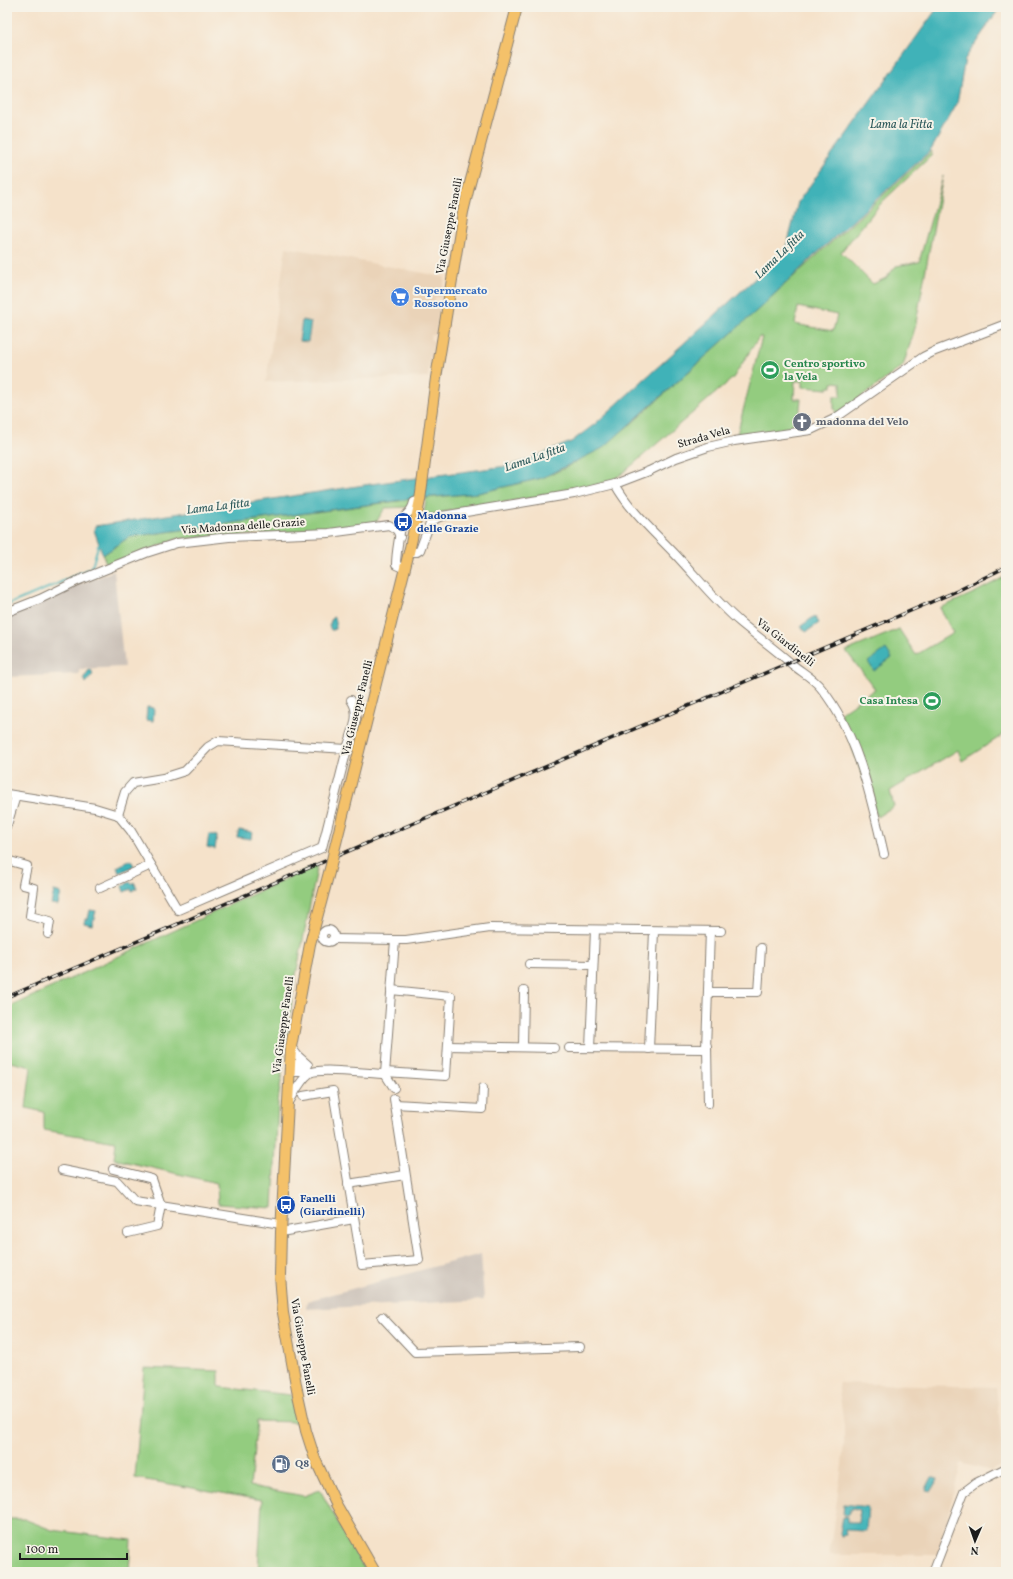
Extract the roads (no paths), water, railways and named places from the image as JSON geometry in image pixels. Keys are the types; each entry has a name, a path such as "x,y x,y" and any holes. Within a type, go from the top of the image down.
{"main road":[{"name":"Via Giuseppe Fanelli","path":"375,1572 336,1504 315,1459 306,1431 297,1390 283,1313 280,1268 289,1067 291,1047 309,951 405,569 420,500 437,371 468,187 517,7"}],"street":[{"name":"Strada Vela","path":"409,552 417,552 420,550 430,523 437,518 574,494 615,484 649,471 676,458 708,447 734,441 811,430 834,419 935,351 1006,325"},
{"name":"Via Giardinelli","path":"615,484 621,495 646,525 721,605 794,665 809,675 822,689 835,708 859,758 884,854"},
{"path":"405,569 396,565 400,538 405,518 411,511 414,502 420,500"},
{"name":"Via Madonna delle Grazie","path":"7,612 40,599 77,581 176,543 229,537 329,533 389,525 397,530 400,538"},
{"path":"7,794 94,808 118,814 131,831 178,910 322,848 357,713 355,705 351,700"},
{"path":"118,814 125,792 133,783 163,778 185,771 208,747 218,740 347,749"},
{"path":"7,825 16,796"},
{"path":"7,860 27,866 23,885 34,888 30,916 50,921 48,934"},
{"path":"100,888 151,865"},
{"path":"333,938 406,940 488,928 721,931"},
{"path":"590,1048 595,930"},
{"path":"649,1049 654,931"},
{"path":"706,1050 710,931"},
{"path":"708,1104 706,1050 710,931"},
{"path":"394,1088 385,1073 395,940"},
{"path":"708,992 758,992 761,948"},
{"path":"529,964 593,966"},
{"path":"321,1070 306,1064 295,1064 289,1067 296,1072 321,1070 446,1076 452,996 391,990"},
{"path":"523,1047 524,991"},
{"path":"448,1046 554,1048"},
{"path":"291,1047 306,1064"},
{"path":"569,1048 706,1050"},
{"path":"287,1106 303,1080 311,1072"},
{"path":"303,1096 333,1091 362,1265 419,1260 395,1102 482,1109 483,1088"},
{"path":"113,1169 152,1179 161,1205 157,1226 128,1233"},
{"path":"62,1170 117,1181 135,1201 281,1228 354,1219"},
{"path":"348,1184 405,1175"},
{"path":"382,1317 416,1352 580,1347"},
{"path":"933,1572 964,1492 976,1483 1006,1468"}],"water":[{"name":"Lama la Fitta","path":"938,7 1000,7 965,59 957,104 931,150 814,256 762,306 603,448 542,478 478,493 410,499 129,537 103,555 94,530 95,526 371,484 507,466 524,461 571,442 595,424 786,250 798,202"},
{"path":"302,320 311,322 308,342 299,341"},
{"path":"815,616 819,623 806,632 801,626"},
{"path":"334,617 336,625 334,630 331,630 329,626 332,618"},
{"path":"886,649 892,658 874,671 868,662"},
{"path":"89,670 91,670 93,674 86,683 83,679"},
{"path":"147,707 154,708 153,721 146,720"},
{"path":"239,830 252,832 251,839 237,837"},
{"path":"209,834 217,836 215,849 207,847"},
{"path":"131,860 134,866 119,873 117,867"},
{"path":"130,882 132,884 134,882 137,888 132,891 131,889 124,892 122,886"},
{"path":"54,891 61,893 58,905 51,904"},
{"path":"90,910 96,911 92,925 84,923 85,919 88,919"},
{"path":"932,1477 938,1479 930,1492 926,1489"},
{"path":"844,1504 868,1507 866,1531 845,1530 846,1535 841,1536 840,1533 843,1517 847,1518 847,1522 858,1522 859,1510 853,1508 847,1516 843,1515"}],"waterway":[{"name":"Lama La fitta","path":"7,605 55,585 92,567 98,546 101,543"}],"railway":[{"path":"7,997 957,591 1006,567"}],"place":[{"name":"Supermercato Rossotono","path":"400,297"},
{"name":"Centro sportivo la Vela","path":"770,370"},
{"name":"madonna del Velo","path":"802,422"},
{"name":"Madonna delle Grazie","path":"403,522"},
{"name":"Casa Intesa","path":"932,701"},
{"name":"Fanelli (Giardinelli)","path":"286,1205"},
{"name":"Q8","path":"281,1464"}]}
